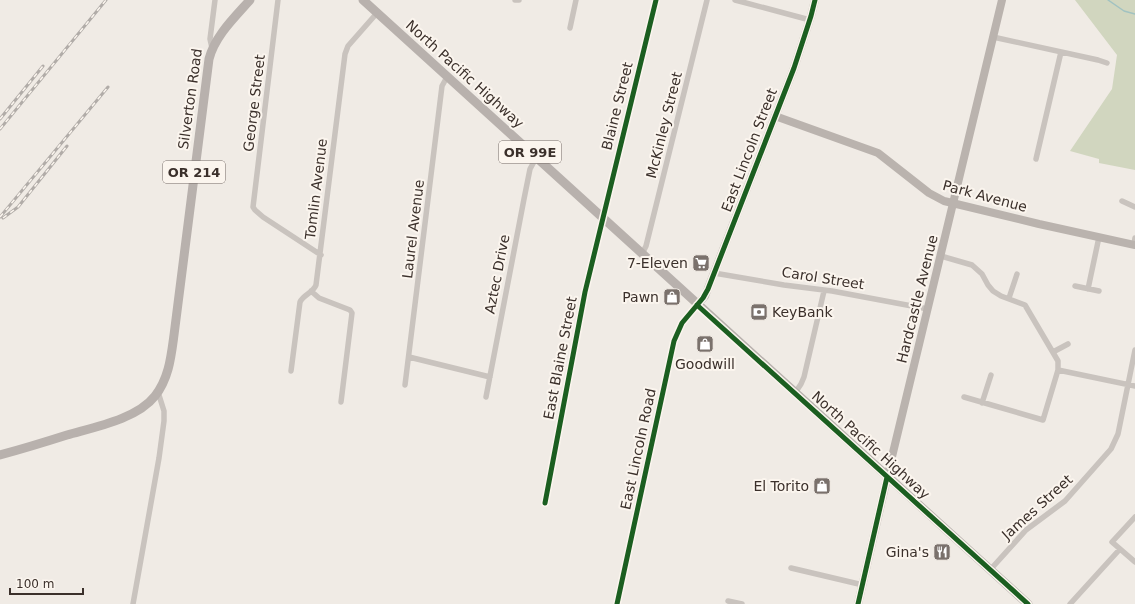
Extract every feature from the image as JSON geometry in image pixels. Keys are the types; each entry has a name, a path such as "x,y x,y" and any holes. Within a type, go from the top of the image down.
{"main road":[{"name":"OR 214","path":"212,48 225,29 250,0"},
{"name":"North Pacific Highway","path":"363,0 697,305 1028,604"},
{"name":"Silverton Road","path":"158,392 164,382 168,370 208,64 212,48"},
{"name":"OR 214","path":"0,455 120,419 144,406 151,401 158,392"}],"street":[{"name":"Silverton Road","path":"212,48 210,39 215,0"},
{"name":"George Street","path":"278,0 253,205 263,217 317,254 321,255"},
{"path":"514,0 519,0"},
{"path":"570,28 576,0"},
{"name":"Blaine Street","path":"602,218 656,0"},
{"name":"McKinley Street","path":"642,254 646,246 707,0"},
{"path":"735,0 810,20"},
{"name":"East Lincoln Street","path":"697,305 705,296 775,116 796,61 815,0"},
{"name":"Hardcastle Avenue","path":"858,604 887,477 1002,0"},
{"name":"Tomlin Avenue","path":"291,371 299,304 302,297 311,291 316,284 321,255 344,54 348,46 377,13"},
{"path":"993,37 1107,63"},
{"path":"1036,159 1061,52"},
{"name":"Laurel Avenue","path":"405,385 442,86 447,77"},
{"name":"Park Avenue","path":"775,116 878,153 934,196 944,201 1099,237 1135,243"},
{"name":"Aztec Drive","path":"486,397 530,169 536,158"},
{"path":"1122,200 1135,207"},
{"name":"East Blaine Street","path":"545,503 585,292 602,218"},
{"path":"1088,289 1099,237"},
{"path":"940,256 972,265 982,274 990,289 997,294 1025,305 1059,364 1042,420 964,397"},
{"name":"Carol Street","path":"714,273 832,291 928,309"},
{"path":"1009,298 1017,274"},
{"path":"1075,286 1099,291"},
{"path":"795,393 802,381 824,290"},
{"path":"311,291 319,298 350,310 352,313 341,402"},
{"name":"East Lincoln Road","path":"617,604 676,333 697,305"},
{"path":"1053,352 1068,344"},
{"name":"James Street","path":"990,570 1026,530 1068,498 1111,449 1118,434 1135,350"},
{"path":"409,357 490,377"},
{"path":"1058,370 1135,386"},
{"path":"982,403 991,375"},
{"path":"133,604 159,458 164,421 164,411 158,392"},
{"path":"1135,517 1112,542 1135,562"},
{"path":"1070,604 1120,549"},
{"path":"791,568 863,585"},
{"path":"728,601 742,604"}],"green space":[{"path":"1075,0 1135,0 1135,170 1099,163 1099,159 1070,151 1112,89 1117,55"}],"waterway":[{"path":"1108,0 1124,11 1135,14"}],"railway":[{"path":"0,129 106,0"},
{"path":"0,119 43,66"},
{"path":"0,217 108,87"},
{"path":"3,218 18,207 67,146"}],"cycle path":[{"path":"545,503 585,292 656,0"},
{"path":"617,604 674,341 682,323 703,298 708,289 794,68 815,0"},
{"path":"697,305 1028,604"},
{"path":"858,604 887,477"}],"place":[{"name":"7-Eleven","path":"701,263"},
{"name":"Pawn","path":"672,297"},
{"name":"KeyBank","path":"759,312"},
{"name":"Goodwill","path":"705,344"},
{"name":"El Torito","path":"822,486"},
{"name":"Gina's","path":"942,552"}]}
